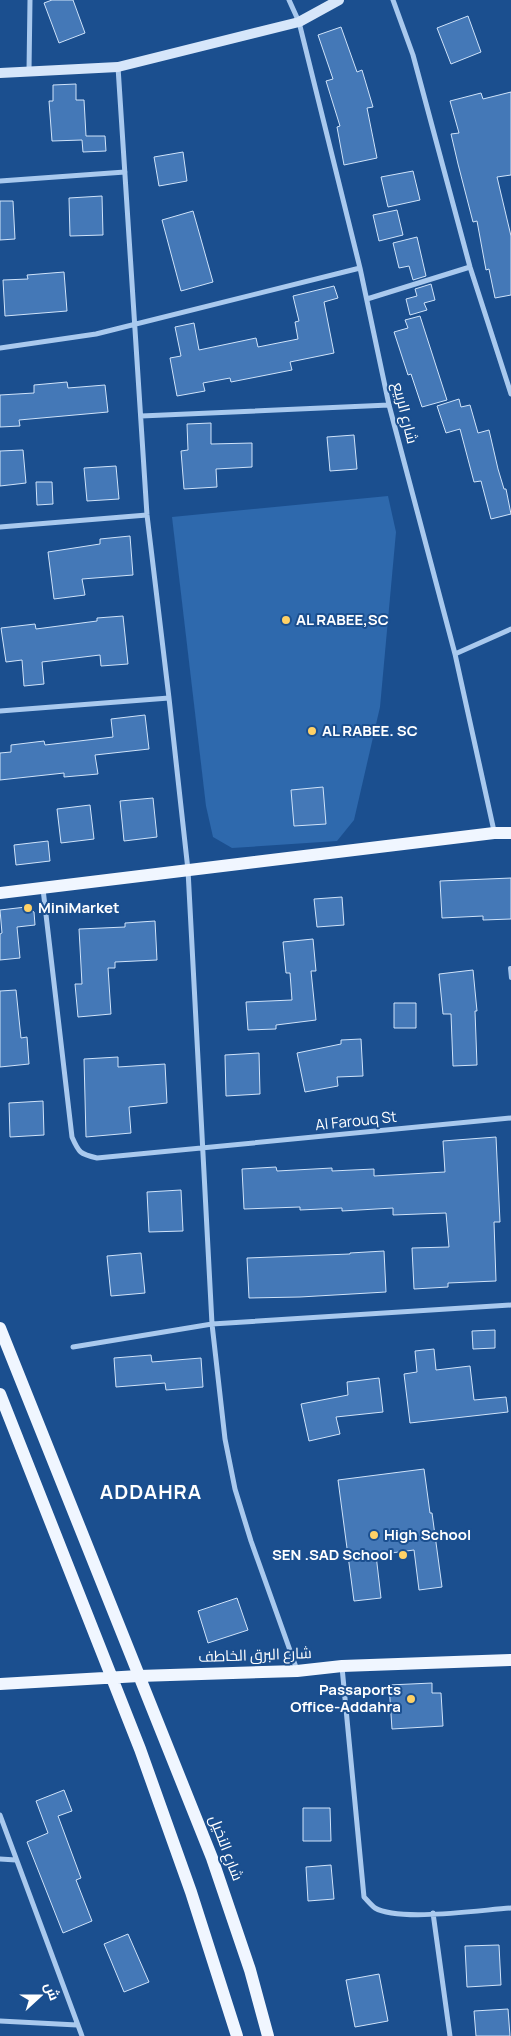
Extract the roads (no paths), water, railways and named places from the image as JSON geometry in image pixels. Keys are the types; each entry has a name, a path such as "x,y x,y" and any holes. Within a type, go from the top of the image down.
{"main road":[{"path":"0,72 118,67 299,22 339,0"},
{"path":"0,893 494,833 511,833"},
{"name":"شارع النخيل","path":"0,1328 231,1908 268,2036"},
{"path":"0,1394 140,1749 171,1834 237,2036"},
{"name":"شارع البرق الخاطف","path":"0,1684 140,1676 297,1671 342,1666 511,1660"}],"street":[{"path":"29,71 30,0"},
{"name":"شارع الربيع","path":"289,0 299,22 360,268 389,405 455,654 494,833"},
{"path":"393,0 416,64 470,267 511,394"},
{"path":"118,67 147,515 170,698 188,870 212,1324 225,1439 235,1489 251,1541 297,1671"},
{"path":"0,181 125,172"},
{"path":"367,299 470,267"},
{"path":"0,348 96,334 360,268"},
{"path":"140,416 389,405"},
{"path":"0,527 147,515"},
{"path":"455,654 511,629"},
{"path":"0,711 170,698"},
{"name":"Al Farouq St","path":"42,888 72,1137 78,1151 83,1155 97,1158 203,1149 511,1118"},
{"path":"73,1347 212,1324 511,1305"},
{"path":"342,1666 364,1897 374,1907 384,1911 412,1916 511,1908"},
{"path":"0,1814 82,2036"},
{"path":"0,1859 16,1860"},
{"path":"433,1913 450,2036"},
{"path":"0,2020 78,2025"}],"lane":[{"path":"511,968 511,978"}],"place":[{"name":"AL RABEE,SC","path":"286,620"},
{"name":"AL RABEE. SC","path":"312,731"},
{"name":"MiniMarket","path":"28,908"},
{"name":"High School","path":"374,1535"},
{"name":"SEN .SAD School","path":"403,1555"},
{"name":"Passaports Office-Addahra","path":"411,1699"}],"district":[{"name":"ADDAHRA","path":"151,1492"}]}
